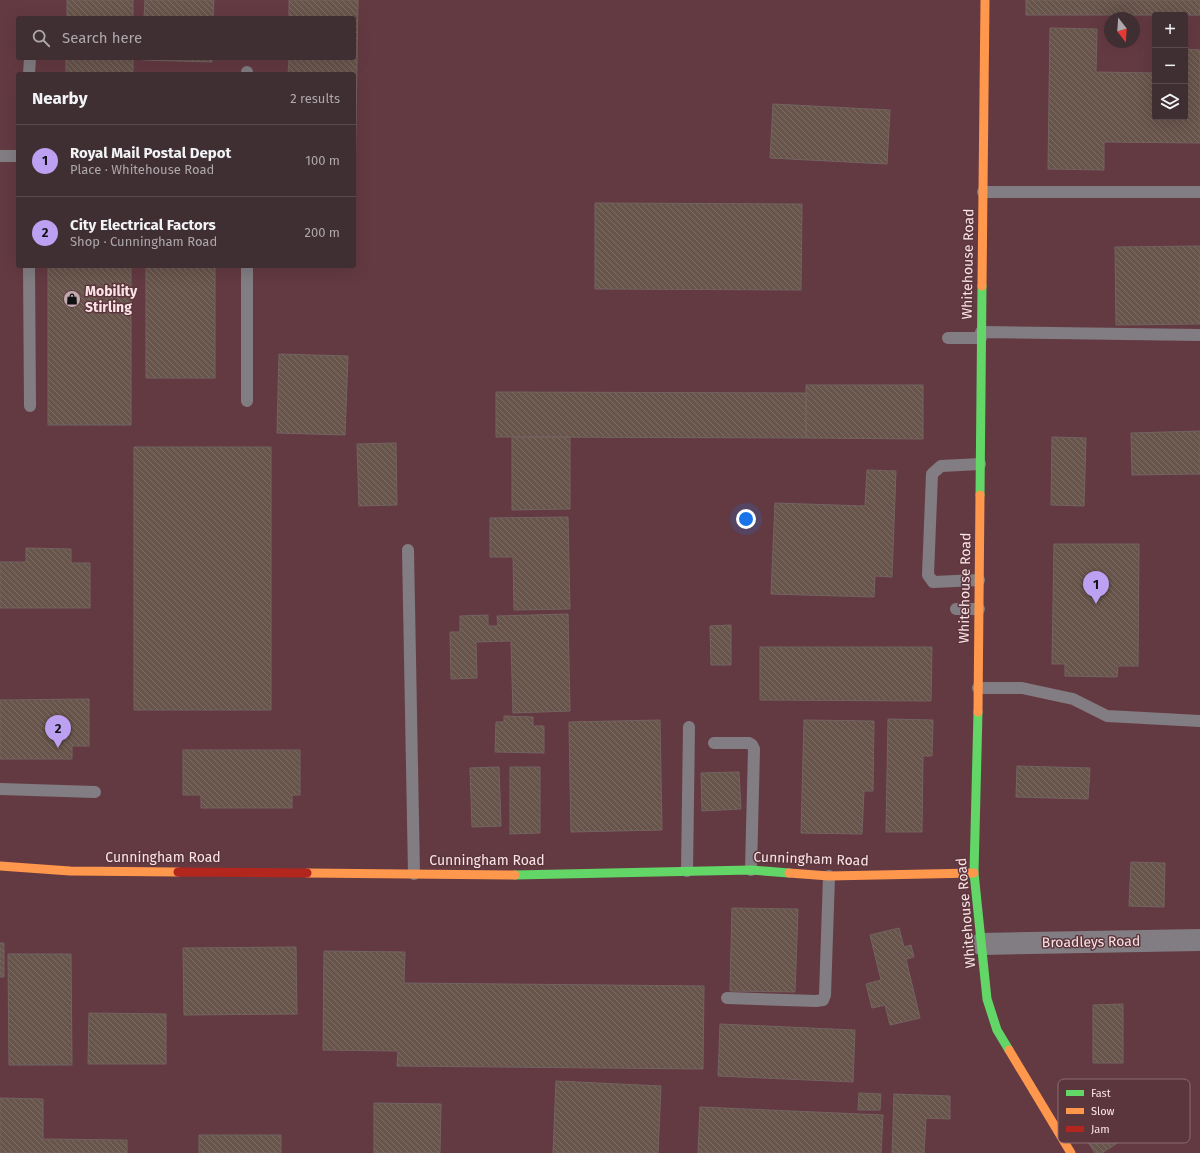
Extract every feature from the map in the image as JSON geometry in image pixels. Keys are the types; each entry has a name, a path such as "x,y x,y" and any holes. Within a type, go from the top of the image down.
{"street":[{"name":"Whitehouse Road","path":"985,0 977,774 974,873 987,999 997,1030 1058,1130"},
{"name":"Cunningham Road","path":"0,866 70,871 514,875 752,870 829,876 974,873"},
{"name":"Broadleys Road","path":"981,944 1200,940"},
{"name":"Whitehouse Road","path":"1066,1143 1072,1153"}],"lane":[{"path":"29,72 30,60"},
{"path":"0,156 16,156"},
{"path":"983,192 1200,192"},
{"path":"29,268 30,406"},
{"path":"247,268 247,401"},
{"path":"948,338 981,335 1200,335"},
{"path":"979,580 933,582 928,575 932,474 941,466 980,464"},
{"path":"408,550 414,874"},
{"path":"956,609 979,609"},
{"path":"978,688 1022,688 1073,699 1107,716 1200,721"},
{"path":"687,871 689,727"},
{"path":"714,743 748,743 752,745 754,749 752,870"},
{"path":"0,789 95,792"},
{"path":"727,998 823,1000 825,994 829,876"}],"shaded area":[{"path":"0,0 1200,0 1200,1153 0,1153"}],"building":[{"path":"67,0 133,0 133,16 67,16"},
{"path":"145,0 214,0 213,16 144,16"},
{"path":"289,0 358,0 356,126 356,72 288,72 289,60 356,60 356,16 289,16"},
{"path":"1026,0 1200,0 1200,15 1188,15 1188,12 1152,12 1152,15 1140,15 1140,12 1104,12 1104,15 1026,15"},
{"path":"1050,28 1097,29 1096,72 1152,73 1152,120 1188,120 1188,49 1200,50 1200,143 1104,142 1104,170 1048,169"},
{"path":"66,60 133,60 133,72 66,72"},
{"path":"143,60 212,60 212,62"},
{"path":"773,104 890,110 887,164 770,158"},
{"path":"595,203 802,204 801,290 595,289"},
{"path":"1200,246 1200,324 1116,325 1115,247"},
{"path":"48,268 131,268 131,425 48,425"},
{"path":"146,268 215,268 215,378 146,378"},
{"path":"279,354 348,356 345,435 277,433"},
{"path":"806,385 923,385 923,439 806,438"},
{"path":"496,392 806,393 806,438 496,437"},
{"path":"1200,431 1200,474 1132,475 1131,433"},
{"path":"512,437 570,437 570,509 512,510"},
{"path":"1052,437 1086,438 1084,506 1051,505"},
{"path":"396,443 397,505 359,506 357,444"},
{"path":"134,447 271,447 271,710 134,710"},
{"path":"867,470 896,471 892,577 875,576 874,597 771,594 775,503 865,506"},
{"path":"568,517 570,609 514,610 513,557 490,557 490,518"},
{"path":"1054,544 1139,544 1138,666 1118,666 1117,677 1065,676 1065,664 1052,664"},
{"path":"26,548 71,549 71,563 90,563 90,608 0,608 0,562 26,562"},
{"path":"568,614 570,711 513,713 511,641 476,642 477,678 451,679 450,632 460,632 460,616 488,615 488,626 498,626 497,616"},
{"path":"731,625 731,665 711,665 710,626"},
{"path":"760,647 932,647 931,701 760,700"},
{"path":"89,699 89,746 72,746 72,759 0,759 0,700"},
{"path":"504,716 533,717 533,726 544,726 544,753 495,752 496,722 504,722"},
{"path":"888,719 933,720 932,756 923,756 922,832 886,832"},
{"path":"660,720 662,830 571,832 569,722"},
{"path":"804,720 874,721 873,791 864,791 862,834 801,833"},
{"path":"183,750 300,750 300,795 292,795 292,808 201,808 201,795 183,795"},
{"path":"1017,766 1090,768 1088,799 1016,797"},
{"path":"499,767 501,826 472,827 470,768"},
{"path":"510,767 540,767 540,833 510,834"},
{"path":"739,772 741,809 702,811 701,773"},
{"path":"1131,862 1165,863 1164,907 1129,906"},
{"path":"732,908 798,909 795,992 730,991"},
{"path":"899,928 904,947 911,945 914,957 906,959 920,1018 890,1025 885,1005 872,1008 866,984 881,980 870,935"},
{"path":"0,943 4,943 4,977 0,977"},
{"path":"296,947 297,1014 184,1015 183,948"},
{"path":"324,951 405,952 404,983 704,986 703,1069 397,1066 398,1051 323,1050"},
{"path":"8,954 71,954 72,1065 9,1065"},
{"path":"1123,1004 1123,1063 1093,1063 1093,1005"},
{"path":"89,1013 166,1014 166,1064 88,1064"},
{"path":"720,1024 855,1030 853,1082 718,1076"},
{"path":"556,1081 661,1086 658,1153 553,1153"},
{"path":"859,1093 881,1094 880,1110 858,1110"},
{"path":"894,1094 950,1096 950,1119 926,1118 924,1153 892,1153"},
{"path":"0,1098 43,1099 43,1139 127,1140 127,1153 0,1153"},
{"path":"374,1103 441,1104 440,1153 374,1153"},
{"path":"700,1107 883,1115 881,1153 698,1153"},
{"path":"199,1135 281,1135 281,1153 199,1153"},
{"path":"1089,1143 1117,1143 1102,1153 1095,1153"}],"traffic: fast":[{"path":"980,495 982,286"},
{"path":"978,712 974,873 987,999 997,1030 1009,1050"},
{"path":"515,875 751,870 789,873"}],"traffic: slow":[{"path":"982,286 985,0"},
{"path":"978,712 980,495"},
{"path":"0,866 70,871 178,872"},
{"path":"307,873 515,875"},
{"path":"789,873 829,876 974,873"},
{"path":"1009,1050 1058,1131"},
{"path":"1065,1143 1071,1153"}],"traffic: jam":[{"path":"178,872 307,873"}],"place":[{"name":"Mobility Stirling","path":"72,299"},
{"name":"Royal Mail Postal Depot","path":"1096,604"},
{"name":"City Electrical Factors","path":"58,748"}]}
